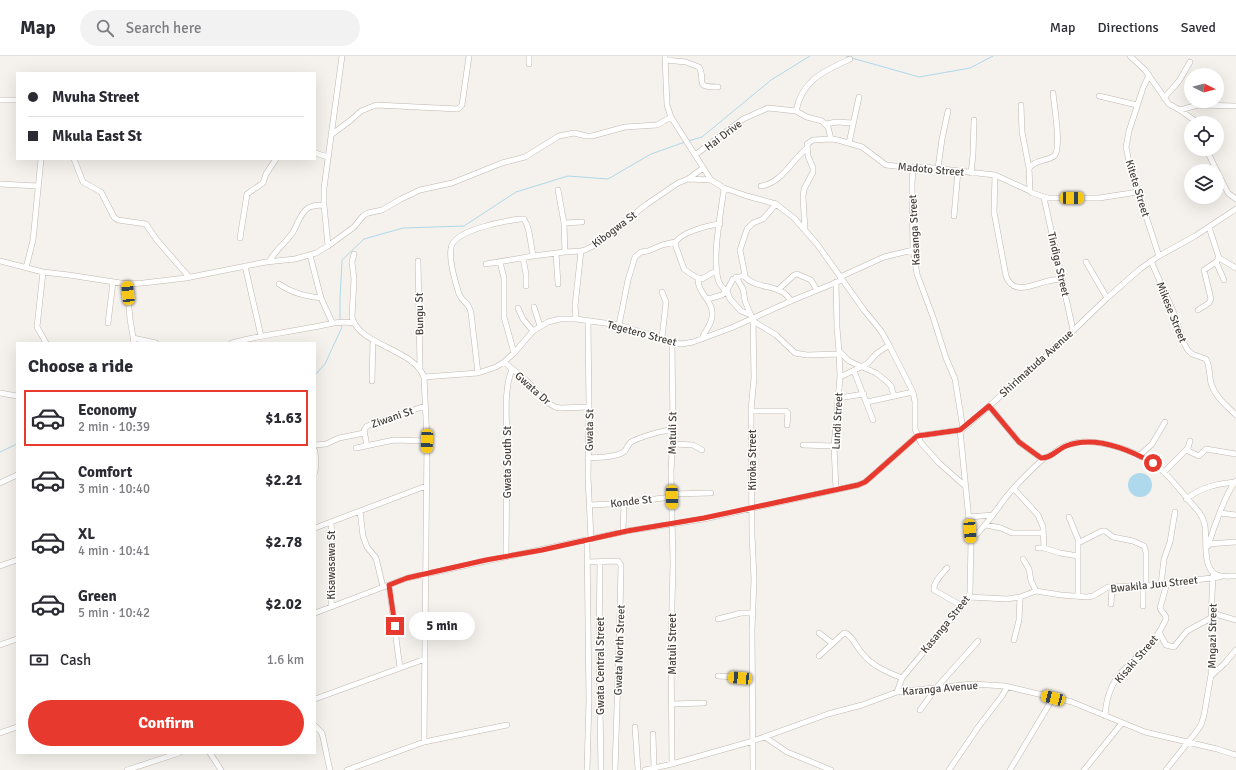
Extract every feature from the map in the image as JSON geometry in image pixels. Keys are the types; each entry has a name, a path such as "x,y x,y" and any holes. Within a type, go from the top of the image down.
{"street":[{"path":"328,246 324,188 342,56"},
{"path":"331,135 362,111 376,105 458,109 462,105 469,56"},
{"path":"529,56 529,64"},
{"path":"1130,56 1149,75 1169,104 1188,116"},
{"path":"718,87 703,86 699,67 686,62 665,58 667,105 671,117 711,180 724,188 776,204 789,214 822,250 875,325 881,331 889,345 913,392 915,402 915,429 917,436 935,459 965,486"},
{"path":"796,111 800,96 809,83 817,76 850,59"},
{"path":"1164,98 1179,81 1190,62"},
{"name":"Kitete Street","path":"1149,75 1128,131 1126,147 1130,167 1159,256"},
{"path":"1029,168 1037,162 1055,156 1057,152 1053,93"},
{"path":"1099,96 1137,105"},
{"path":"849,143 859,97"},
{"path":"0,100 16,100"},
{"path":"1021,105 1022,132 1029,168 1030,191 1034,195 1044,198 1108,198 1138,192"},
{"path":"1180,110 1198,105 1236,106"},
{"name":"Hai Drive","path":"695,155 743,119 762,110 775,108 796,111 826,124"},
{"path":"938,168 948,111"},
{"path":"0,261 43,272 127,284 189,277 245,266 296,259 310,255 328,246 346,234 363,216 368,213 382,210 420,190 452,183 525,157 559,136 574,133 592,136 625,127 657,125 671,117"},
{"path":"971,173 974,120"},
{"path":"831,139 826,124 836,122 853,123"},
{"name":"Madoto Street","path":"761,186 778,179 793,160 807,148 807,144 813,140 831,139 862,147 886,165 913,168 938,168 995,175 1030,191"},
{"path":"805,230 804,189 813,172 807,148"},
{"path":"316,153 328,157"},
{"path":"1210,156 1228,192 1236,199"},
{"path":"26,268 33,240 41,160"},
{"path":"74,160 83,182 101,192 114,217 118,220 146,224 156,240 189,277"},
{"path":"240,238 247,194 263,183 266,174 275,160"},
{"path":"688,179 703,168"},
{"name":"Kasanga Street","path":"897,692 902,678 969,597 971,585 971,540 965,486 962,430 955,379 920,284 914,250 913,168"},
{"path":"954,216 958,171"},
{"path":"995,175 994,212 1008,282 1011,285 1018,287 1031,286 1057,279 1063,280"},
{"name":"Kibogwa St","path":"486,264 533,256 586,250 595,245 647,204 678,183 688,179 711,180"},
{"path":"0,184 38,186"},
{"path":"724,188 716,254 717,272 720,284 730,299 741,311 776,335 795,353 807,355 839,353 849,361 863,366 885,380 891,386 894,396"},
{"path":"558,190 564,223 565,252"},
{"name":"Tindiga Street","path":"1044,198 1074,330"},
{"path":"744,276 745,274 740,250 747,229 753,223 763,219 776,204"},
{"path":"269,262 275,252 294,231 303,212 314,206 324,205"},
{"name":"Shirimatuda Avenue","path":"962,430 1074,330 1107,298 1151,261 1195,236 1236,209"},
{"path":"478,372 470,306 461,298 459,294 451,259 452,243 460,236 487,225 524,219 529,232 533,256"},
{"path":"564,223 582,222"},
{"path":"619,325 628,280 635,257 641,252 676,242 688,233 710,225 720,224"},
{"path":"1209,226 1224,280"},
{"path":"676,242 684,269 702,279 712,273 717,272"},
{"name":"Tegetero Street","path":"424,377 478,372 496,367 514,353 533,331 548,322 560,319 576,319 619,325 682,344 702,339 731,328 836,282 884,256 914,250"},
{"path":"576,319 575,306 581,251"},
{"path":"556,253 558,284"},
{"path":"354,254 352,262 354,279 352,313 354,323 373,340 401,354 420,368 424,377 427,441 424,742"},
{"path":"310,255 321,298 332,322"},
{"path":"523,258 526,274 526,286"},
{"path":"1218,260 1236,268"},
{"path":"1198,310 1209,303 1211,298 1204,270 1218,260"},
{"name":"Bungu St","path":"418,261 420,368"},
{"name":"Mikese Street","path":"1151,261 1173,311 1187,349 1192,354 1206,359 1216,395 1236,415"},
{"path":"500,262 504,278 504,317 514,353"},
{"path":"1086,262 1107,298"},
{"path":"245,266 261,336"},
{"path":"43,272 37,327 45,342"},
{"path":"779,290 794,275 797,274 811,280 817,290"},
{"path":"708,299 722,295 726,292 731,282 736,278 744,276 751,281 779,290 788,295 791,301"},
{"path":"698,278 699,288 702,294 708,299 712,313 712,319 702,339"},
{"name":"Kiroka Street","path":"736,278 743,289 745,300 752,318 754,378 752,411 752,535 754,579 752,678 753,770"},
{"path":"108,323 113,282"},
{"name":"Lundi Street","path":"836,282 836,328 840,377 834,446 836,490"},
{"path":"127,284 134,341 145,342"},
{"path":"279,284 288,290 303,296 321,298"},
{"path":"662,292 666,302 662,338"},
{"path":"534,307 540,326"},
{"path":"518,308 523,319 533,331"},
{"path":"236,342 261,336 315,327 332,322 340,321 354,323"},
{"name":"Gwata St","path":"587,770 589,700 588,564 590,505 588,458 588,321"},
{"path":"372,381 373,340"},
{"name":"Matuli St","path":"672,342 672,524"},
{"path":"840,377 868,363 876,354 889,345"},
{"name":"Gwata Dr","path":"504,362 534,387 547,402 555,407 589,407"},
{"name":"Gwata South St","path":"506,556 506,398 508,378 512,369"},
{"path":"854,371 873,420"},
{"path":"867,402 913,392"},
{"path":"0,393 16,396"},
{"path":"838,398 864,394"},
{"name":"Ziwani St","path":"367,446 364,432 367,426 425,406"},
{"path":"989,406 1019,442 1041,458 1044,458"},
{"path":"752,411 786,411 788,412 787,425"},
{"path":"1139,456 1152,444 1165,422"},
{"path":"588,458 624,453 629,443 657,432 673,429"},
{"path":"316,613 407,578 506,556 623,532 704,518 858,485 865,482 917,436 962,430"},
{"name":"Ziwani St","path":"316,445 326,444 339,438 364,432"},
{"path":"356,448 394,440 427,441"},
{"path":"1164,472 1186,450 1190,441"},
{"name":"Mngazi Street","path":"971,540 986,525 1024,477 1044,458 1061,448 1081,442 1094,442 1109,445 1153,463 1164,472 1199,512 1205,525 1208,547 1207,562 1213,575 1213,652 1211,676 1201,725 1166,770"},
{"path":"673,444 693,445 702,450"},
{"path":"803,445 834,446"},
{"path":"1186,450 1199,456 1206,449 1236,454"},
{"path":"0,483 16,475"},
{"path":"1186,498 1201,489 1221,483 1235,482 1220,513 1208,547 1236,542"},
{"path":"316,528 426,486"},
{"path":"1014,489 1038,515 1043,533 1041,548 1078,556"},
{"name":"Konde St","path":"590,505 672,495 710,493"},
{"path":"623,532 624,502"},
{"path":"360,511 367,547 376,558 383,587"},
{"path":"1161,584 1164,559 1170,542 1175,512"},
{"path":"1220,513 1236,515"},
{"path":"969,517 993,515"},
{"path":"1069,517 1074,527 1078,543 1078,596"},
{"name":"Kisawasawa St","path":"331,522 333,552 331,607"},
{"name":"Matuli Street","path":"672,524 672,764"},
{"path":"986,525 1001,528 1012,533 1043,533"},
{"path":"1078,543 1102,531 1105,531 1113,537 1144,546 1146,552 1143,606"},
{"path":"1023,559 1029,569 1030,581 1036,591"},
{"path":"0,566 16,560"},
{"name":"Gwata North Street","path":"588,564 618,561 621,565 616,770"},
{"name":"Gwata Central Street","path":"600,562 599,642 601,770"},
{"path":"947,568 934,586 934,590 962,606"},
{"name":"Bwakila Juu Street","path":"969,597 1007,599 1020,597 1036,591 1078,596 1093,596 1108,587 1145,586 1213,575 1236,576"},
{"name":"Kisaki Street","path":"1104,716 1109,693 1120,674 1148,648 1166,619 1160,608 1167,583"},
{"path":"389,585 400,668"},
{"path":"1111,604 1112,588"},
{"path":"1014,640 1019,620 1020,597"},
{"path":"718,619 741,613 753,612"},
{"path":"1159,632 1166,645 1174,647 1187,631 1212,615 1236,620"},
{"path":"819,633 832,643"},
{"path":"819,656 832,643 846,633 862,654 872,663 902,678"},
{"path":"0,644 16,639"},
{"path":"920,710 978,641"},
{"path":"1211,676 1236,650"},
{"path":"316,699 426,659"},
{"path":"718,676 752,678"},
{"name":"Karanga Avenue","path":"645,770 662,768 753,741 828,714 897,692 972,684 1007,687 1072,702 1145,732 1236,755"},
{"path":"949,770 1007,687"},
{"path":"1010,770 1053,698"},
{"path":"672,704 704,703"},
{"path":"1084,770 1122,723"},
{"path":"348,770 424,742 507,726"},
{"path":"0,734 16,727"},
{"path":"316,727 322,733 330,770"},
{"path":"635,727 638,770"},
{"path":"653,734 654,768"},
{"path":"765,737 787,752 831,770"},
{"path":"127,770 162,756 173,754"},
{"path":"211,754 221,770"}],"water":[{"path":"1140,473 1149,476 1152,485 1149,494 1140,497 1131,494 1128,485 1131,476"}],"waterway":[{"path":"688,141 702,137 771,80 810,56"},
{"path":"852,58 919,77 970,68 993,56"},
{"path":"340,320 342,260 364,239 403,228 464,226 516,192 568,176 608,179 651,154 685,142"},
{"path":"316,374 325,364 342,327 341,325"},
{"path":"0,452 16,444"}],"route":[{"path":"395,626 389,585 407,578 515,554 587,541 627,531 775,504 858,485 865,482 917,436 963,429 989,406 1019,442 1041,458 1048,457 1061,448 1071,444 1094,442 1109,445 1153,463"}]}
